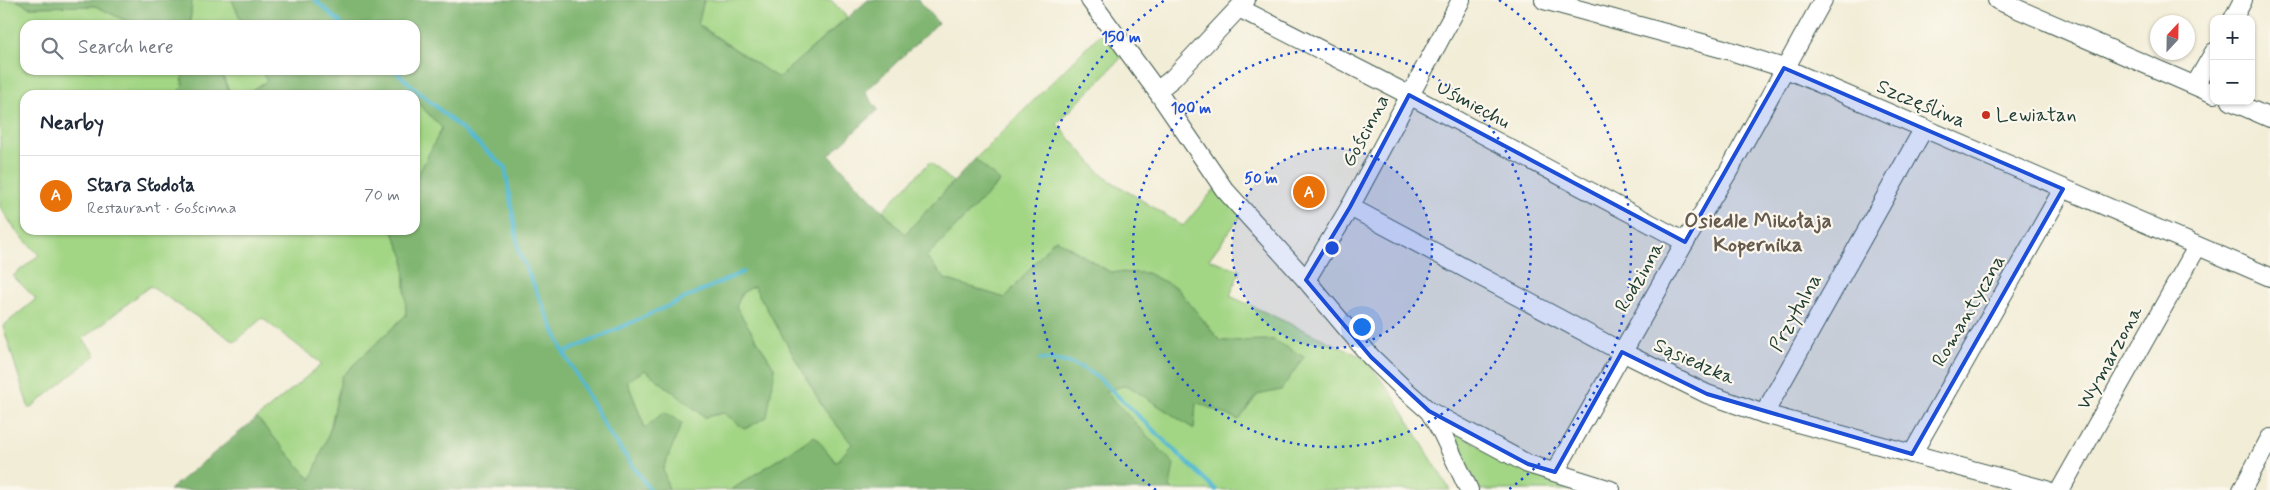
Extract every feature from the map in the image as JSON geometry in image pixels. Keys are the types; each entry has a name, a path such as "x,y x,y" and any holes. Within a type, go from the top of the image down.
{"street":[{"path":"1090,0 1157,90 1224,189 1306,280 1371,357 1429,411 1528,464 1611,490"},
{"name":"Gościnna","path":"1306,280 1350,207 1461,0"},
{"name":"Szczęśliwa","path":"1544,0 1724,49 1784,68 2270,277"},
{"name":"Rodzinna","path":"1555,472 1685,242 1728,172 1823,0"},
{"path":"1997,0 2210,92"},
{"path":"2235,15 2243,0"},
{"path":"1157,90 1173,78 1242,4"},
{"name":"Uśmiechu","path":"1242,4 1685,242"},
{"path":"2195,85 2210,59"},
{"path":"2240,105 2270,118"},
{"name":"Przytulna","path":"1764,414 1924,128"},
{"name":"Romantyczna","path":"1912,454 2063,189"},
{"name":"Sąsiedzka","path":"1350,207 1622,352 1707,394 1764,414 2046,490"},
{"name":"Wymarzona","path":"2060,490 2197,247"},
{"path":"1429,411 1469,490"},
{"path":"2242,490 2270,438"}],"highlighted area":[{"path":"1784,68 2063,189 1912,454 1707,394 1622,352 1555,472 1528,464 1429,411 1371,357 1306,280 1350,207 1409,95 1685,242"}],"green space":[{"path":"0,0 16,0 29,7 95,6 124,20 20,20 20,75 183,75 184,86 180,90 20,90 20,235 307,235 310,237 313,235 394,235 404,257 406,315 342,376 330,430 311,480 257,418 322,364 262,318 235,342 150,286 83,339 96,355 29,409 3,326 36,299 13,276 39,255 17,232 0,207"},
{"path":"16,0 192,0 190,20 124,20 95,6 29,7"},
{"path":"192,0 232,0 241,20 190,20"},
{"path":"232,0 704,0 698,25 778,78 868,0 918,0 938,23 865,92 878,110 829,155 905,234 975,159 1000,181 926,257 945,279 1005,298 1055,239 1110,272 1147,273 1177,288 1220,341 1274,340 1304,357 1281,390 1257,395 1239,420 1196,402 1194,429 1127,385 1105,391 1174,464 1170,487 1173,490 731,490 815,436 836,463 852,444 824,409 754,286 742,293 736,307 775,369 767,417 745,429 724,413 705,417 645,370 627,381 645,428 664,412 682,423 663,469 669,490 303,490 302,488 169,490 257,418 311,480 330,430 342,376 406,315 404,257 394,235 420,235 420,171 442,128 420,105 420,90 252,90 267,81 264,75 420,75 420,20 241,20"},
{"path":"704,0 831,0 847,17 778,78 698,24"},
{"path":"1106,28 1125,54 1057,124 1103,176 1183,226 1217,186 1241,216 1209,259 1240,270 1230,296 1364,358 1392,394 1450,490 1173,490 1051,379 1127,385 1194,429 1196,401 1239,420 1257,395 1281,390 1274,340 1220,341 1177,288 1147,273 1110,272 1056,239 1005,298 945,279 926,257 1000,182 975,159"},
{"path":"182,75 222,75 229,90 179,90 183,86"},
{"path":"222,75 264,75 267,81 252,90 229,90"},
{"path":"420,105 442,128 420,171"},
{"path":"930,162 953,182 905,234 883,210"},
{"path":"754,286 824,409 852,444 837,463 814,436 731,490 669,490 662,469 682,423 645,428 627,381 645,370 705,417 724,413 745,429 775,369 736,307 742,293"},
{"path":"1452,427 1503,463 1591,490 1480,490 1448,429"}],"waterway":[{"path":"315,0 337,20"},
{"path":"400,75 417,90"},
{"path":"420,93 505,167 519,252 564,353 607,430 650,490"},
{"path":"564,353 743,272"},
{"path":"1040,359 1079,366 1101,380 1216,490"}],"place":[{"name":"Lewiatan","path":"1986,115"},
{"name":"Stara Stodoła","path":"1309,192"}],"district":[{"name":"Osiedle Mikołaja Kopernika","path":"1758,233"}]}
